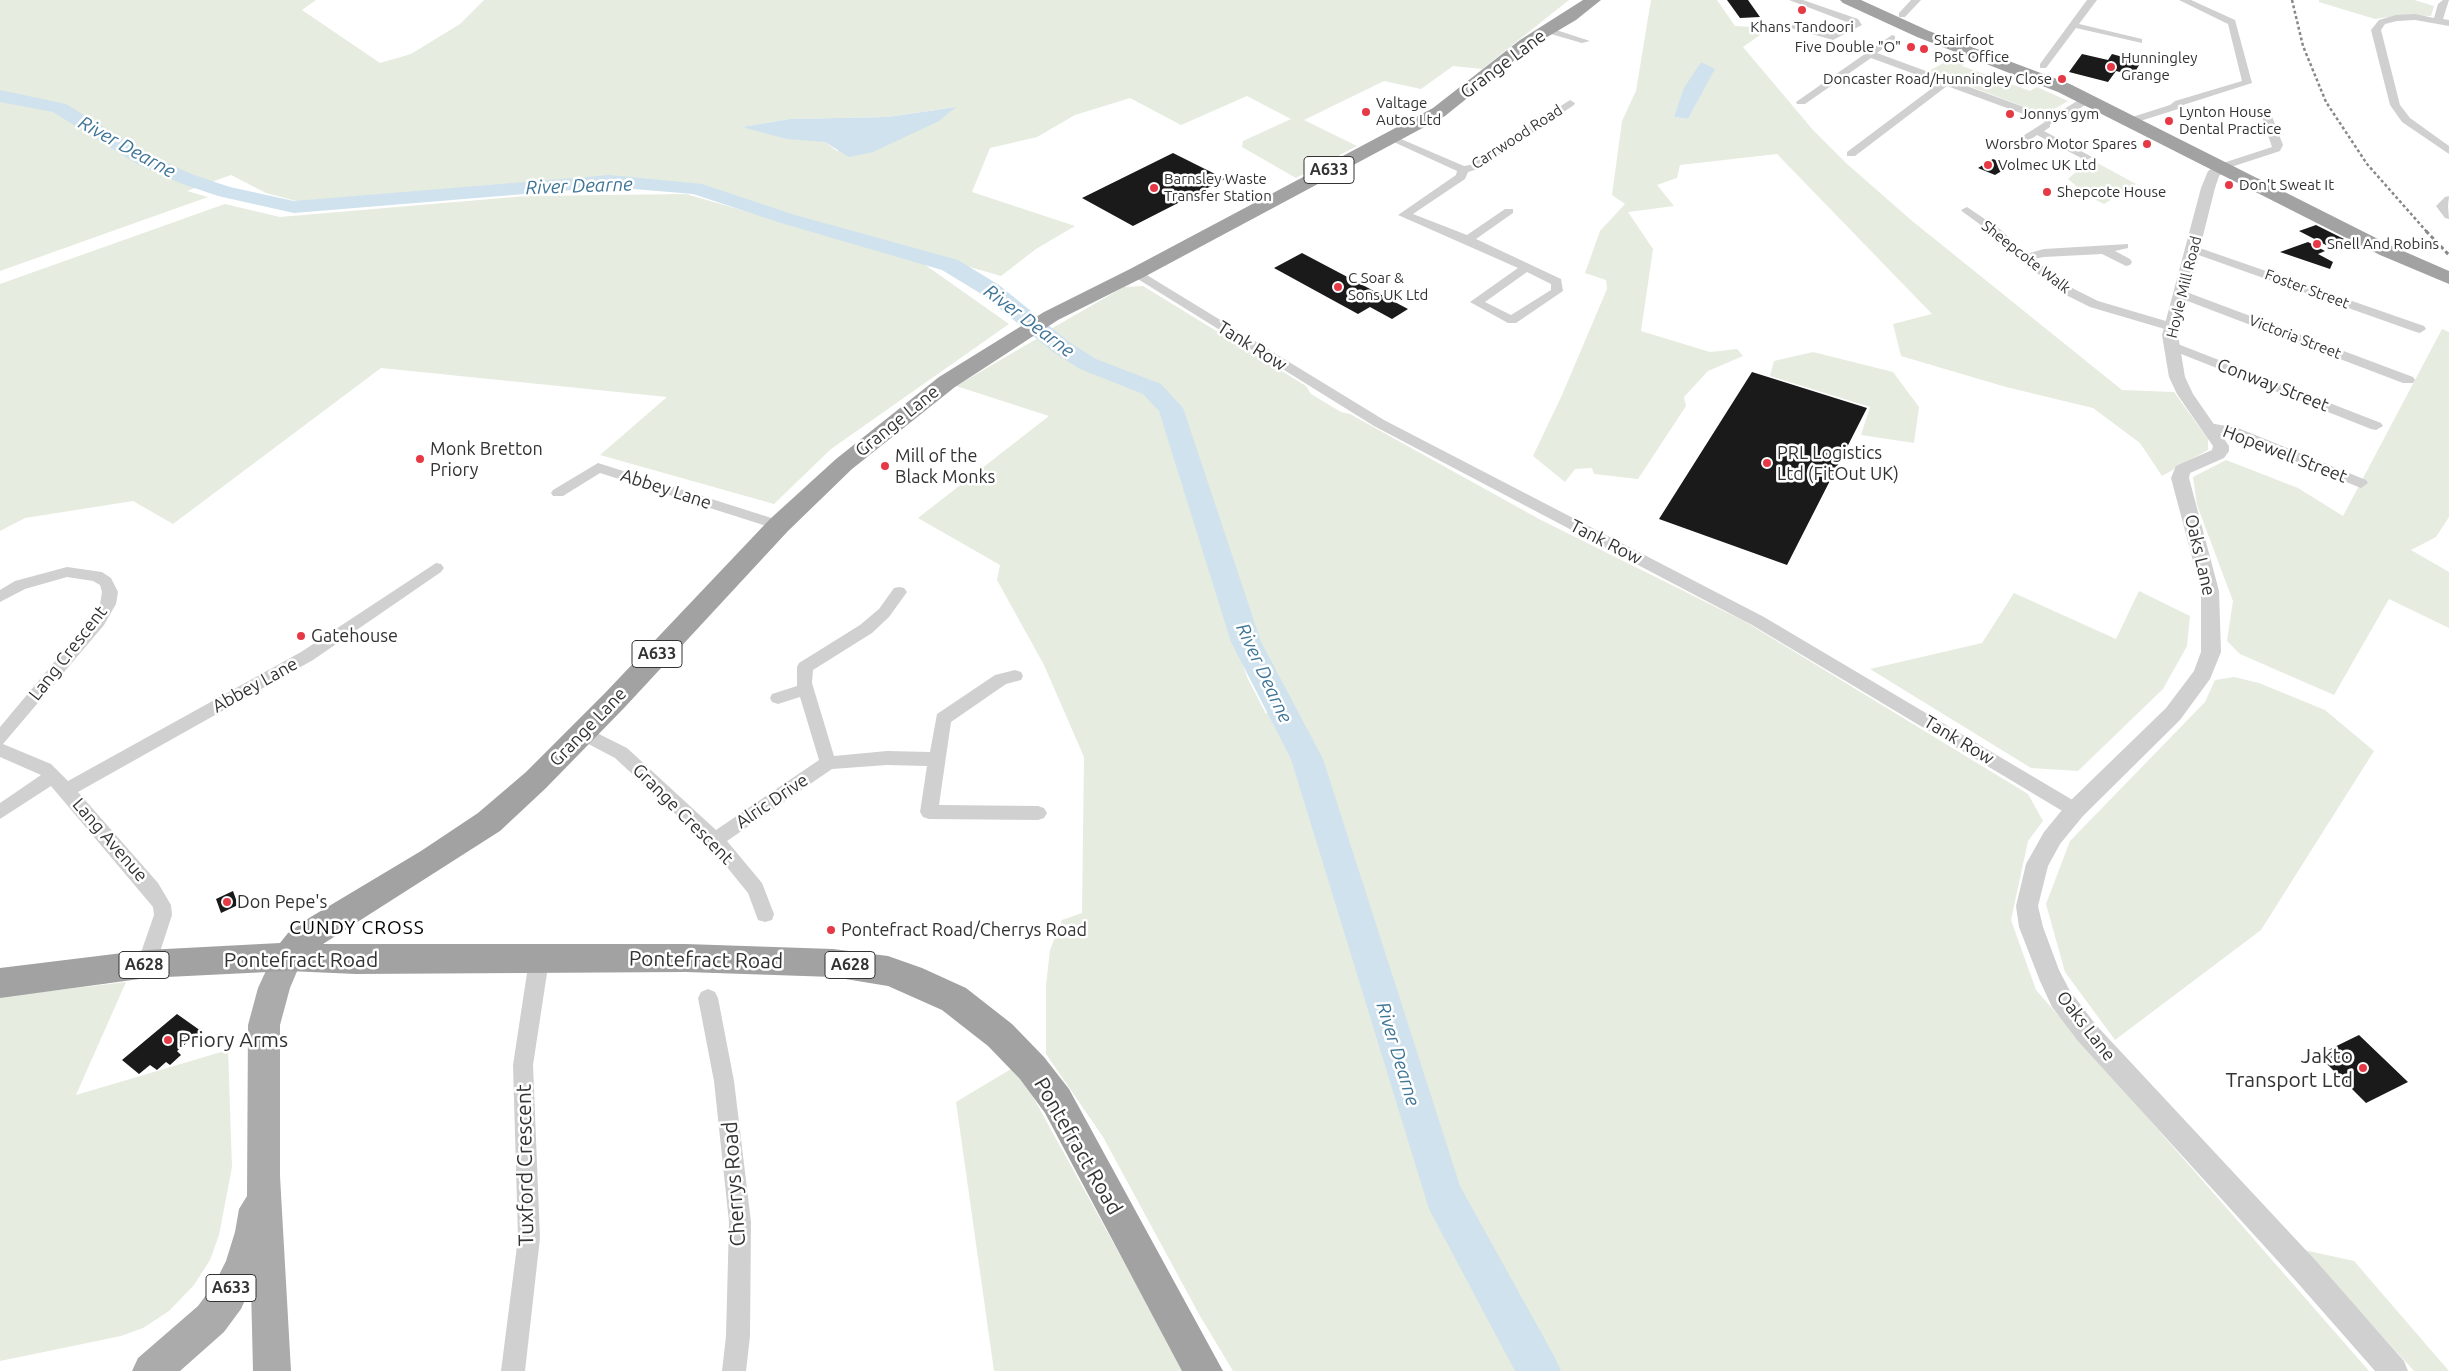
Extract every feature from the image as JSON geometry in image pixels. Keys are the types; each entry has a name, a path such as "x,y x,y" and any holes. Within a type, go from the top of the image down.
{"highway":[{"name":"A633","path":"1547,30 1576,0"},
{"name":"Grange Lane","path":"288,957 299,944 320,928 432,860 489,822 536,780 583,733 780,525 844,464 947,382 1051,316 1137,273 1439,112 1526,42 1570,17 1592,0"},
{"path":"1834,0 1894,30 2081,97"},
{"path":"1848,0 1902,25 2034,76 2081,97 2387,251 2449,278"},
{"name":"Pontefract Road","path":"0,983 147,964 288,957 356,960 686,958 833,963 888,971 917,981 954,999 1016,1049 1056,1102 1202,1371"}],"main road":[{"name":"A633","path":"272,1371 269,1261 263,1176 264,1025 274,988 288,957"},
{"name":"A633","path":"151,1371 211,1319 228,1296 242,1266 253,1232 263,1176"}],"street":[{"path":"1790,25 1833,37 1857,25 1855,21 1794,0"},
{"path":"1902,15 1916,0"},
{"path":"2042,66 2092,0"},
{"path":"2130,121 2203,99 2247,83 2232,22 2184,0"},
{"path":"2438,20 2443,4 2449,0"},
{"path":"2449,23 2438,20 2396,18 2382,22 2376,30 2395,105 2406,120 2449,151"},
{"path":"2074,25 2139,41"},
{"path":"1547,30 1585,41"},
{"path":"1801,102 1892,38"},
{"path":"1870,54 2052,120"},
{"path":"1851,154 1946,82"},
{"path":"2019,142 2037,131 2081,97"},
{"name":"Carrwood Road","path":"1390,138 1452,163 1464,170 1474,167 1570,103"},
{"path":"2221,167 2276,150 2278,145 2268,118 2254,120"},
{"path":"2037,131 2087,157"},
{"path":"1860,147 1873,152"},
{"name":"Hoyle Mill Road","path":"2182,470 2221,451 2221,446 2181,385 2170,345 2172,327 2194,250 2211,178 2221,167"},
{"name":"Carrwood Road","path":"1464,170 1461,177 1404,214 1468,240 1557,282 1557,291 1512,320 1476,302 1526,268"},
{"path":"2449,199 2442,206 2449,216"},
{"name":"Sheepcote Walk","path":"1967,210 2005,238 2024,258 2083,300 2172,327"},
{"path":"1468,240 1509,211"},
{"path":"2024,258 2044,253 2104,250 2124,246"},
{"path":"2104,250 2126,262"},
{"name":"Foster Street","path":"2194,250 2420,329"},
{"name":"Tank Row","path":"1137,273 1379,423 1758,620 2075,810"},
{"name":"Victoria Street","path":"2181,294 2408,380"},
{"name":"Conway Street","path":"2170,345 2376,426"},
{"name":"Hopewell Street","path":"2209,427 2233,432 2361,483"},
{"name":"Abbey Lane","path":"558,493 598,468 780,525"},
{"name":"Oaks Lane","path":"2182,470 2180,478 2210,591 2211,652 2203,674 2173,714 2075,810 2052,838 2037,864 2030,886 2027,906 2031,928 2039,953 2061,999 2087,1033 2306,1271 2394,1371"},
{"name":"Abbey Lane","path":"67,790 308,656 436,568"},
{"name":"Lang Crescent","path":"0,597 20,585 67,572 97,576 106,582 110,592 108,604 98,621 0,739"},
{"path":"899,592 884,613 866,629 805,667 804,683 828,763 887,758 936,759"},
{"path":"1015,676 1001,679 943,719 928,819 1038,813"},
{"path":"778,698 806,690"},
{"name":"Grange Crescent","path":"583,733 621,753 715,840 756,889 765,914"},
{"name":"Lang Avenue","path":"0,750 45,769 53,776 151,889 162,905 164,914 147,964"},
{"name":"Alric Drive","path":"715,840 828,763"},
{"path":"0,812 53,776"},
{"name":"Tuxford Crescent","path":"513,1371 529,1238 522,1065 539,960"},
{"name":"Cherrys Road","path":"708,998 724,1081 740,1222 738,1336 734,1371"}],"shaded area":[{"path":"0,0 316,0 302,10 380,63 411,54 460,24 484,0 1569,0 1482,69 1453,66 1421,89 1384,81 1304,120 1357,146 1296,178 1242,147 1243,141 1291,119 1247,96 1181,125 1130,98 1075,115 1037,137 990,148 972,192 1075,226 1036,249 1001,276 695,188 610,178 300,202 266,193 231,175 187,191 208,197 0,271","holes":["955,107 837,151 825,142 743,127 790,119 888,117"]},
{"path":"1651,0 1717,0 1735,26 1770,28 1743,47 1813,130 1846,163 1911,220 2122,390 2174,392 2208,439 2208,450 2162,476 2140,443 2093,408 2006,387 1901,356 1893,324 1932,314 1777,154 1680,165 1677,178 1657,185 1674,206 1628,212 1653,249 1641,331 1710,352 1737,349 1743,356 1708,371 1684,397 1686,406 1638,479 1594,474 1592,468 1575,469 1565,482 1533,456 1562,395 1607,289 1606,280 1585,273 1600,231 1625,204 1612,195 1622,121 1636,91","holes":["1701,62 1714,70 1688,119 1674,117"]},
{"path":"2319,0 2414,0 2434,6 2431,16 2403,15 2375,19 2319,2"},
{"path":"1954,57 1966,62 1962,66 2030,91 2037,87 2068,101 2049,112 2038,112 1929,71"},
{"path":"2090,159 2136,184 2104,204 2088,196 2068,179"},
{"path":"686,194 921,262 1009,324 831,449 774,504 600,455 667,397 381,368 173,524 133,501 25,518 0,531 0,284 225,204 280,217 526,196"},
{"path":"1143,286 1306,386 1311,394 1341,412 1350,414 1539,519 1744,621 2028,794 2043,821 2028,841 2011,920 2036,990 2369,1371 1233,1371 1200,1316 1103,1137 1046,1054 1046,985 1050,950 1062,920 1082,913 1084,757 1044,665 997,580 1000,565 918,518 1049,416 956,386 1038,338 1077,366 1145,392 1166,421 1188,498 1247,677 1266,714 1280,695 1254,641 1176,406 1156,385 1092,360 1061,344 1049,330 1124,287"},
{"path":"2442,329 2449,332 2449,517 2436,537 2411,550 2449,572 2449,628 2389,599 2334,695 2240,654 2227,641 2233,601 2197,505 2193,477 2226,460 2298,488 2343,516"},
{"path":"1813,352 1893,372 1919,407 1914,443 1861,435 1870,407 1770,376 1774,361"},
{"path":"2139,591 2190,616 2187,646 2163,689 2078,771 2031,768 1870,669 1982,643 2014,593 2116,639"},
{"path":"2234,677 2259,683 2325,710 2374,751 2261,930 2115,1040 2065,972 2046,904 2070,841 2205,702 2215,680"},
{"path":"126,982 76,1095 228,1050 232,1167 219,1235 210,1260 194,1285 169,1311 143,1328 121,1336 0,1361 0,997"},
{"path":"1016,1066 1184,1371 994,1371 956,1102"},
{"path":"2304,1250 2354,1261 2449,1371 2414,1371"}],"water":[{"path":"1701,62 1715,69 1688,119 1674,117 1684,88"},
{"path":"956,107 939,121 873,152 849,157 825,142 787,139 742,127 790,119 888,117"}],"building":[{"path":"1727,0 1748,0 1760,17 1740,18"},
{"name":"Hunningley Grange","path":"2082,54 2108,60 2112,54 2141,62 2133,75 2116,71 2108,82 2069,72"},
{"name":"Barnsley Waste Transfer Station","path":"1173,153 1225,179 1133,226 1082,198"},
{"path":"1993,159 2010,166 1995,175 1978,168"},
{"path":"2316,225 2344,239 2326,245 2299,231"},
{"path":"2308,242 2325,251 2318,254 2333,262 2330,269 2280,252"},
{"name":"C Soar & Sons UK Ltd","path":"1302,253 1408,309 1392,319 1370,307 1358,314 1274,268"},
{"name":"PRL Logistics Ltd (FitOut UK)","path":"1752,372 1867,408 1787,565 1659,519"},
{"name":"Don Pepe's","path":"233,891 238,905 221,913 216,899"},
{"name":"Priory Arms","path":"177,1014 201,1031 177,1051 181,1055 170,1065 166,1062 157,1070 150,1065 139,1074 122,1060"},
{"name":"Jakto Transport Ltd","path":"2359,1035 2408,1082 2366,1103 2318,1055"}],"waterway":[{"name":"River Dearne","path":"0,96 59,108 144,160 187,179 225,192 294,207 610,181 695,188 788,219 950,265 991,290 1061,347 1088,364 1152,389 1171,408 1246,642 1307,759 1443,1195 1539,1371"}],"railway":[{"path":"2292,0 2303,46 2326,102 2367,164 2427,232"},
{"path":"2426,231 2449,255"}],"place":[{"name":"Khans Tandoori","path":"1802,10"},
{"name":"Five Double \"O\"","path":"1911,47"},
{"name":"Stairfoot Post Office","path":"1924,49"},
{"name":"Hunningley Grange","path":"2111,67"},
{"name":"Doncaster Road/Hunningley Close","path":"2062,79"},
{"name":"Valtage Autos Ltd","path":"1366,112"},
{"name":"Jonnys gym","path":"2010,114"},
{"name":"Lynton House Dental Practice","path":"2169,121"},
{"name":"Worsbro Motor Spares","path":"2147,144"},
{"name":"Volmec UK Ltd","path":"1988,165"},
{"name":"Don't Sweat It","path":"2229,185"},
{"name":"Barnsley Waste Transfer Station","path":"1154,188"},
{"name":"Shepcote House","path":"2047,192"},
{"name":"Snell And Robins","path":"2317,244"},
{"name":"C Soar & Sons UK Ltd","path":"1338,287"},
{"name":"Monk Bretton Priory","path":"420,459"},
{"name":"PRL Logistics Ltd (FitOut UK)","path":"1767,463"},
{"name":"Mill of the Black Monks","path":"885,466"},
{"name":"Gatehouse","path":"301,636"},
{"name":"Don Pepe's","path":"227,902"},
{"name":"Pontefract Road/Cherrys Road","path":"831,930"},
{"name":"Priory Arms","path":"168,1040"},
{"name":"Jakto Transport Ltd","path":"2363,1068"}],"district":[{"name":"CUNDY CROSS","path":"357,928"}]}
